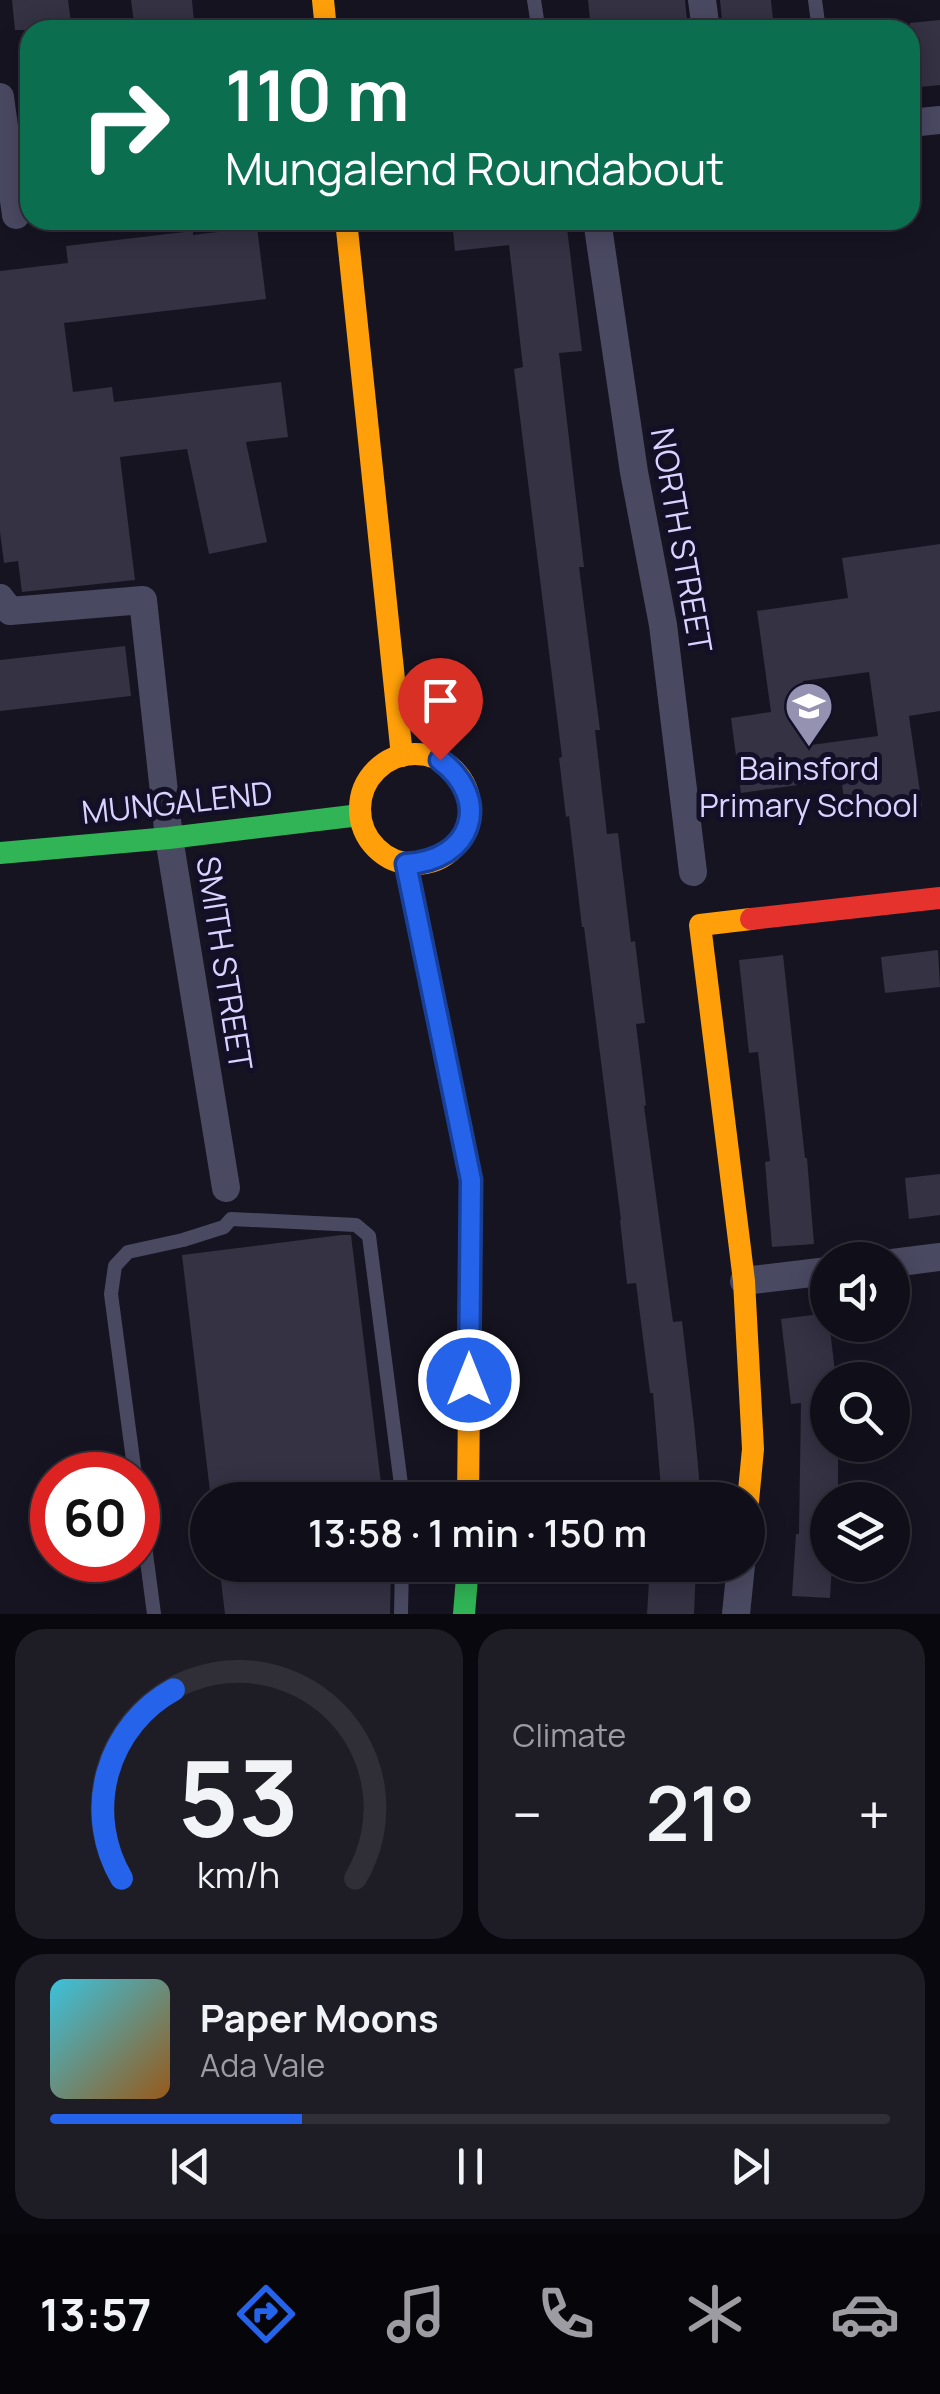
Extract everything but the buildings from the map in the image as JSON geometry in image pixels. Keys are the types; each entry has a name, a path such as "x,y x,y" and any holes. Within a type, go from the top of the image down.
{"main road":[{"path":"347,230 402,756"},
{"path":"422,754 440,760 456,772 466,788 470,807 468,826 458,843 444,856 426,863 406,864 390,858 375,847 360,815 362,795 370,778 384,764 402,756 422,754"},
{"name":"MUNGALEND","path":"0,852 169,838 360,815"},
{"path":"406,864 471,1180 468,1482"},
{"path":"750,1482 753,1450 744,1281 700,926 940,898"},
{"path":"464,1614 467,1582"}],"street":[{"path":"0,96 15,216"},
{"name":"NORTH STREET","path":"598,230 634,472 663,624 693,872"},
{"name":"SMITH STREET","path":"0,598 10,612 143,600 169,838 226,1188"},
{"path":"910,1261 940,1258"},
{"path":"744,1281 810,1273"},
{"path":"736,1614 739,1582"}],"lane":[{"path":"226,1188 232,1219"},
{"path":"132,1452 111,1294 116,1266 128,1252 224,1227 232,1219 356,1225 369,1236 401,1482"},
{"path":"150,1582 154,1614"},
{"path":"402,1582 402,1614"}],"traffic: fast":[{"path":"0,853 360,815"},
{"path":"464,1614 467,1582"}],"traffic: slow":[{"path":"323,0 325,20"},
{"path":"347,230 402,756"},
{"path":"415,754 436,759 454,770 465,788 470,809 465,830 454,848 436,859 415,864 394,859 376,848 365,830 360,809 365,788 376,770 394,759 415,754"},
{"path":"750,1482 753,1449 744,1281 700,925 751,919"},
{"path":"468,1482 470,1305"}],"traffic: jam":[{"path":"407,864 471,1180 470,1305"},
{"path":"751,919 940,898"}],"place":[{"name":"Bainsford Primary School","path":"809,748"}],"route":[{"path":"440,760 456,772 466,788 468,826 444,856 426,863 406,864 471,1180 469,1380"}]}
